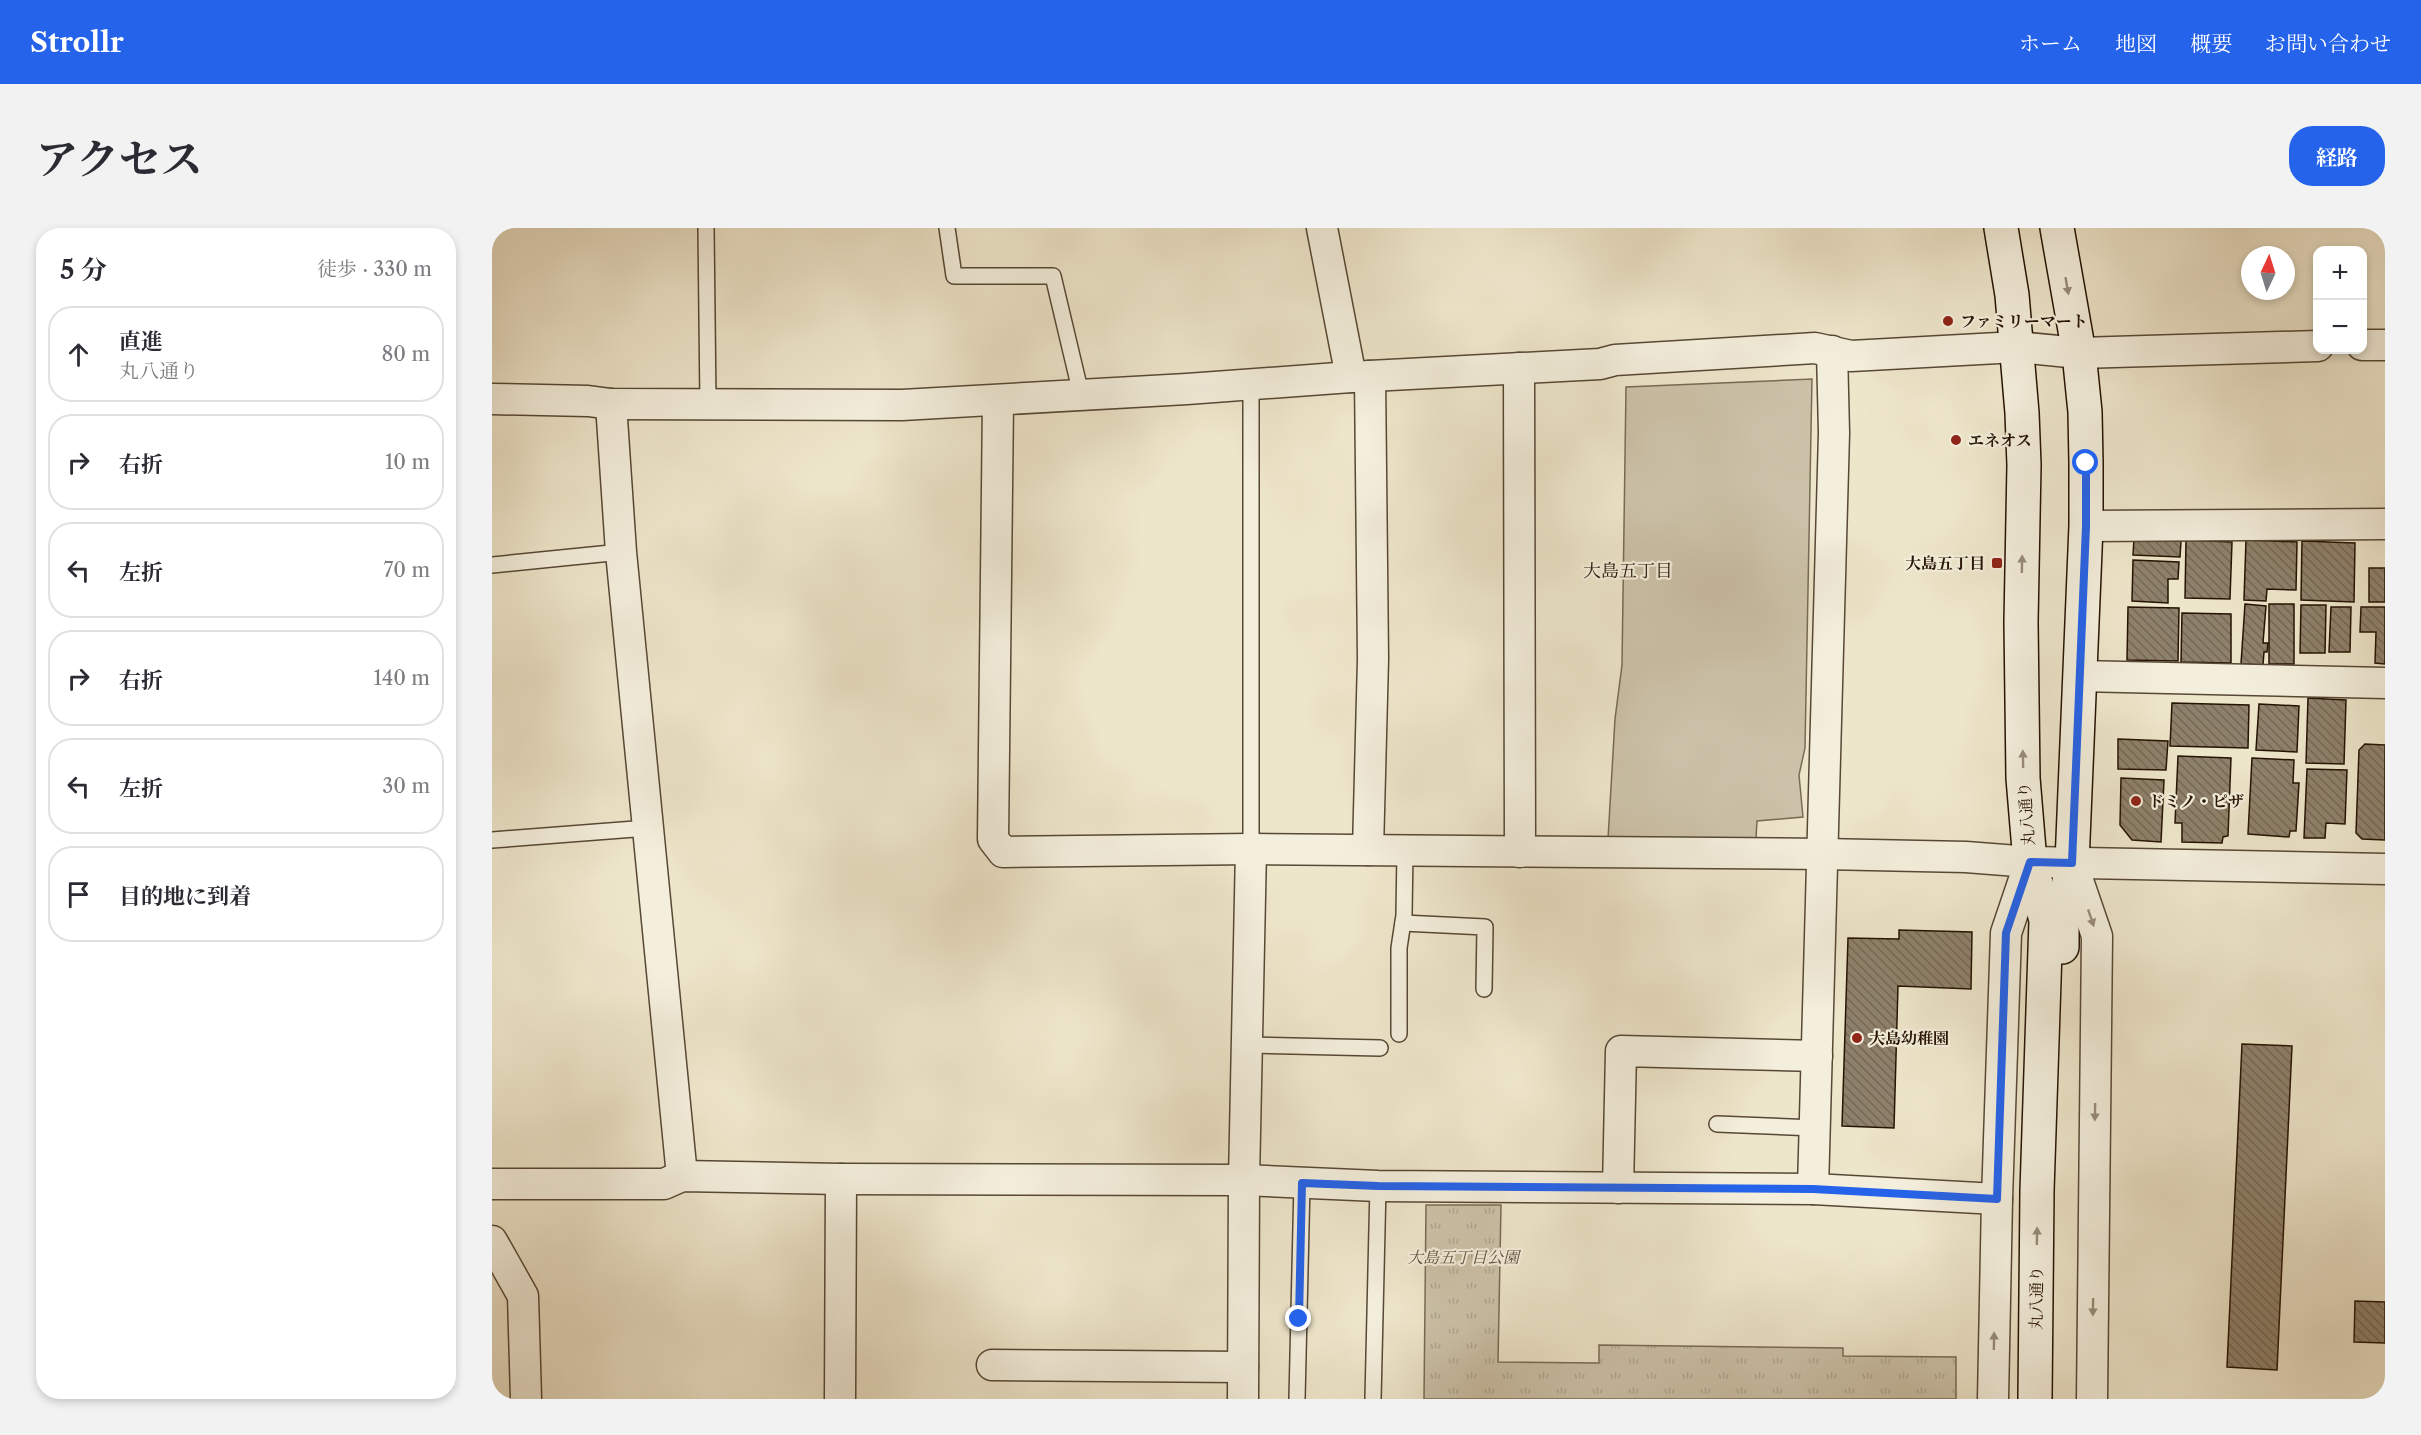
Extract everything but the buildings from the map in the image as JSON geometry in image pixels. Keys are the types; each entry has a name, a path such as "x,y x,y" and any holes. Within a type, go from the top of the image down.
{"main road":[{"name":"丸八通り","path":"2001,228 2012,295 2024,465 2021,622 2023,778 2030,862 2054,922 2058,1399"},
{"name":"丸八通り","path":"2035,1399 2037,1191 2054,922 2072,863 2086,526 2085,412 2079,353 2057,228"}],"street":[{"path":"1322,228 1361,376 1373,658 1368,850"},
{"path":"2367,345 2385,345"},
{"path":"492,399 588,401 611,404 902,405 998,401 1815,348 1851,357 2017,347 2079,353 2313,346"},
{"path":"1813,1189 1834,433 1832,351"},
{"path":"1519,368 1520,852"},
{"path":"998,401 993,839 1003,852 1251,849 1823,854 1966,857 2030,862 2385,869"},
{"path":"611,404 621,552 682,1176"},
{"path":"2086,526 2385,524"},
{"path":"2079,676 2385,683"},
{"path":"1243,1399 1244,1179 1251,849"},
{"path":"1994,1399 1997,1199 2006,933 2030,862"},
{"path":"2072,863 2097,936 2092,1399"},
{"path":"1618,1188 1621,1051 1817,1056"},
{"path":"492,1184 664,1185 682,1176 841,1179 1244,1179 1378,1186 1813,1189 1997,1199"},
{"path":"840,1399 841,1179"},
{"path":"492,1241 523,1296 526,1399"},
{"path":"992,1365 1243,1366"}],"lane":[{"path":"706,228 708,404"},
{"path":"947,228 954,276 1053,276 1081,394"},
{"path":"1251,384 1251,849"},
{"path":"492,565 621,552"},
{"path":"492,840 648,828"},
{"path":"1399,1034 1399,948 1403,923 1405,851"},
{"path":"1403,923 1485,927 1484,989"},
{"path":"1247,1045 1380,1048"},
{"path":"1717,1124 1815,1128"},
{"path":"1297,1399 1302,1183"},
{"path":"1373,1399 1378,1186"}],"green space":[{"path":"1812,379 1805,748 1799,775 1803,817 1757,821 1756,838 1608,839 1615,719 1622,665 1626,387"},
{"name":"大島五丁目公園","path":"1426,1205 1501,1205 1498,1362 1599,1363 1599,1345 1843,1348 1843,1356 1956,1357 1956,1399 1424,1399"}],"place":[{"name":"ファミリーマート","path":"1948,321"},
{"name":"エネオス","path":"1956,440"},
{"name":"大島五丁目","path":"1997,563"},
{"name":"ドミノ・ピザ","path":"2136,801"},
{"name":"大島幼稚園","path":"1857,1038"}],"district":[{"name":"大島五丁目","path":"1628,571"}],"route":[{"path":"1299,1319 1302,1183 1357,1186 1813,1189 1997,1199 2006,933 2030,862 2072,863 2086,526 2086,463"}]}
